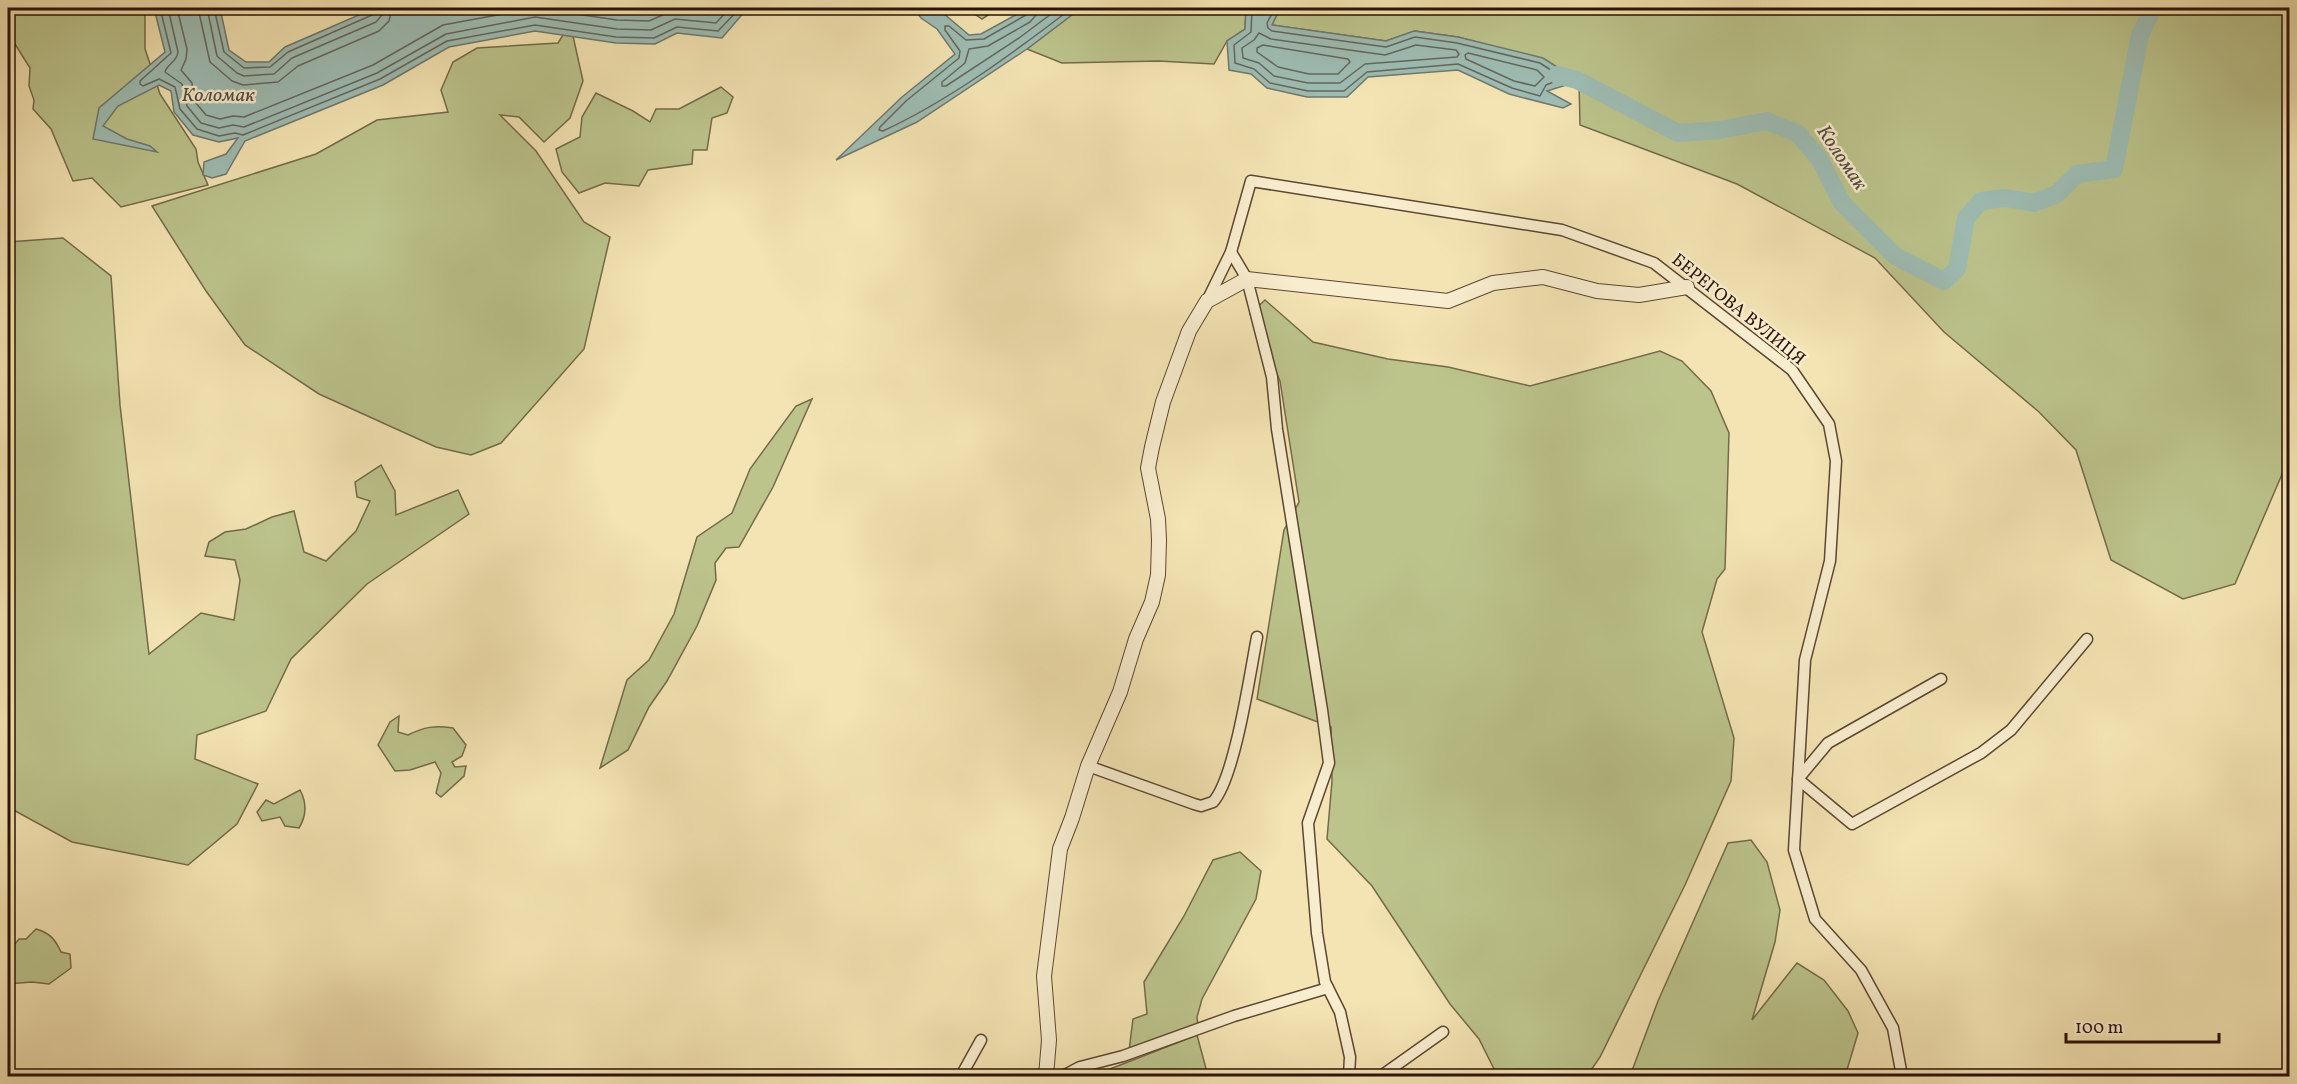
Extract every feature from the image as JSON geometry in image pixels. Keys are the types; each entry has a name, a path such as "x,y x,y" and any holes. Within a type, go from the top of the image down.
{"street":[{"name":"БЕРЕГОВА ВУЛИЦЯ","path":"1231,252 1251,181 1562,230 1654,263 1687,286 1792,370 1829,424 1836,461 1830,561 1805,660 1794,850 1815,919 1861,970 1893,1028 1902,1077"},
{"path":"1231,252 1247,279 1272,377 1276,429 1322,710 1329,763 1308,823 1317,933 1328,988 1340,1012 1350,1057 1349,1077"},
{"path":"1046,1077 1049,1040 1044,976 1060,849 1088,766 1120,692 1136,639 1154,593 1158,575 1158,519 1148,468 1163,402 1185,341 1231,252"},
{"path":"1207,301 1247,279 1448,301 1493,283 1543,277 1597,291 1639,295 1687,286"},
{"path":"1088,766 1201,806 1213,802 1223,786 1236,743 1257,637"},
{"path":"1941,679 1828,743 1798,779 1852,824 1981,753 2011,730 2087,639"},
{"path":"1063,1077 1080,1067 1123,1056 1234,1016 1328,988"},
{"path":"1382,1077 1443,1032"},
{"path":"961,1077 981,1040"}],"green space":[{"path":"11,8 143,8 145,49 160,94 196,149 198,162 208,185 121,207 92,178 73,181 51,129 33,109 34,100 29,86 30,68 8,33 8,11"},
{"path":"966,8 999,8 982,19"},
{"path":"1081,8 1246,8 1245,29 1227,41 1214,64 1158,61 1062,63 1027,49"},
{"path":"1280,8 2289,8 2289,458 2235,584 2183,599 2111,560 2076,450 2039,412 1944,332 1875,258 1737,184 1580,125 1579,81 1547,61 1458,37 1415,31 1386,41 1272,25"},
{"path":"563,35 573,36 583,81 570,118 544,142 519,117 500,115 536,151 584,222 610,237 584,349 501,443 471,455 436,447 319,394 245,345 206,291 152,206 316,154 377,120 448,112 441,90 453,62 477,48 558,43"},
{"path":"721,87 733,97 727,113 712,118 707,150 693,150 692,164 648,170 639,186 605,183 579,193 562,172 556,149 580,137 582,117 596,93 650,122 656,109 679,109"},
{"path":"63,238 111,276 120,405 149,654 201,613 234,620 240,580 235,560 205,556 209,542 225,532 246,529 272,517 294,511 304,552 326,561 356,531 370,501 357,497 355,482 381,465 395,491 396,515 458,490 469,514 367,584 291,659 266,711 197,735 195,759 258,784 237,824 188,865 72,842 8,807 8,242"},
{"path":"1265,300 1313,342 1388,359 1448,367 1530,386 1660,351 1682,361 1711,391 1729,433 1725,569 1717,579 1702,632 1734,738 1731,781 1685,885 1600,1057 1587,1076 1497,1075 1479,1039 1450,1004 1372,886 1327,839 1332,781 1331,727 1257,699 1284,530 1299,502 1280,381 1250,314"},
{"path":"812,399 773,487 739,547 726,548 715,563 716,580 697,626 667,681 649,707 628,750 600,768 627,680 649,660 674,614 697,537 732,513 750,469 796,406"},
{"path":"399,716 398,732 408,735 430,727 453,728 466,745 462,756 452,762 455,767 466,766 464,776 441,797 436,793 441,773 435,762 410,770 395,771 378,745 390,722"},
{"path":"300,790 305,809 299,828 285,826 280,817 262,821 257,812 266,800 274,804"},
{"path":"1751,840 1767,862 1780,910 1775,942 1752,1020 1797,963 1824,980 1848,1011 1858,1033 1847,1070 1843,1076 1630,1076 1658,1001 1728,843"},
{"path":"1240,852 1261,871 1256,899 1202,999 1197,1017 1198,1026 1129,1051 1133,1019 1147,1014 1144,982 1184,916 1213,860"},
{"path":"36,929 52,937 61,952 70,954 71,968 49,984 32,982 8,984 8,952 19,939 26,939"},
{"path":"1197,1035 1208,1076 1092,1076"}],"water":[{"name":"Коломак","path":"154,8 220,8 229,50 246,62 269,62 285,47 375,8 746,8 746,10 722,38 677,33 655,44 616,43 535,31 449,47 383,85 245,141 226,174 212,178 203,175 204,162 226,154 238,138 219,142 193,135 174,112 171,91 159,85 118,106 103,126 127,139 150,146 157,152 93,139 99,108 165,52"},
{"path":"913,8 937,8 969,35 981,34 1028,8 1081,8 1027,49 917,122 836,160 902,97 955,54 937,29 921,18"},
{"path":"1246,8 1280,8 1272,25 1386,41 1414,31 1458,37 1543,58 1579,81 1547,91 1571,104 1563,108 1509,94 1458,70 1368,77 1347,97 1307,97 1267,88 1251,74 1229,70 1227,41 1245,29"}],"waterway":[{"name":"Коломак","path":"1557,75 1577,80 1678,133 1720,130 1767,121 1797,133 1819,158 1842,203 1895,256 1944,281 1957,269 1966,218 1981,201 2005,198 2034,203 2057,194 2077,174 2114,169 2140,35 2153,8"}]}
